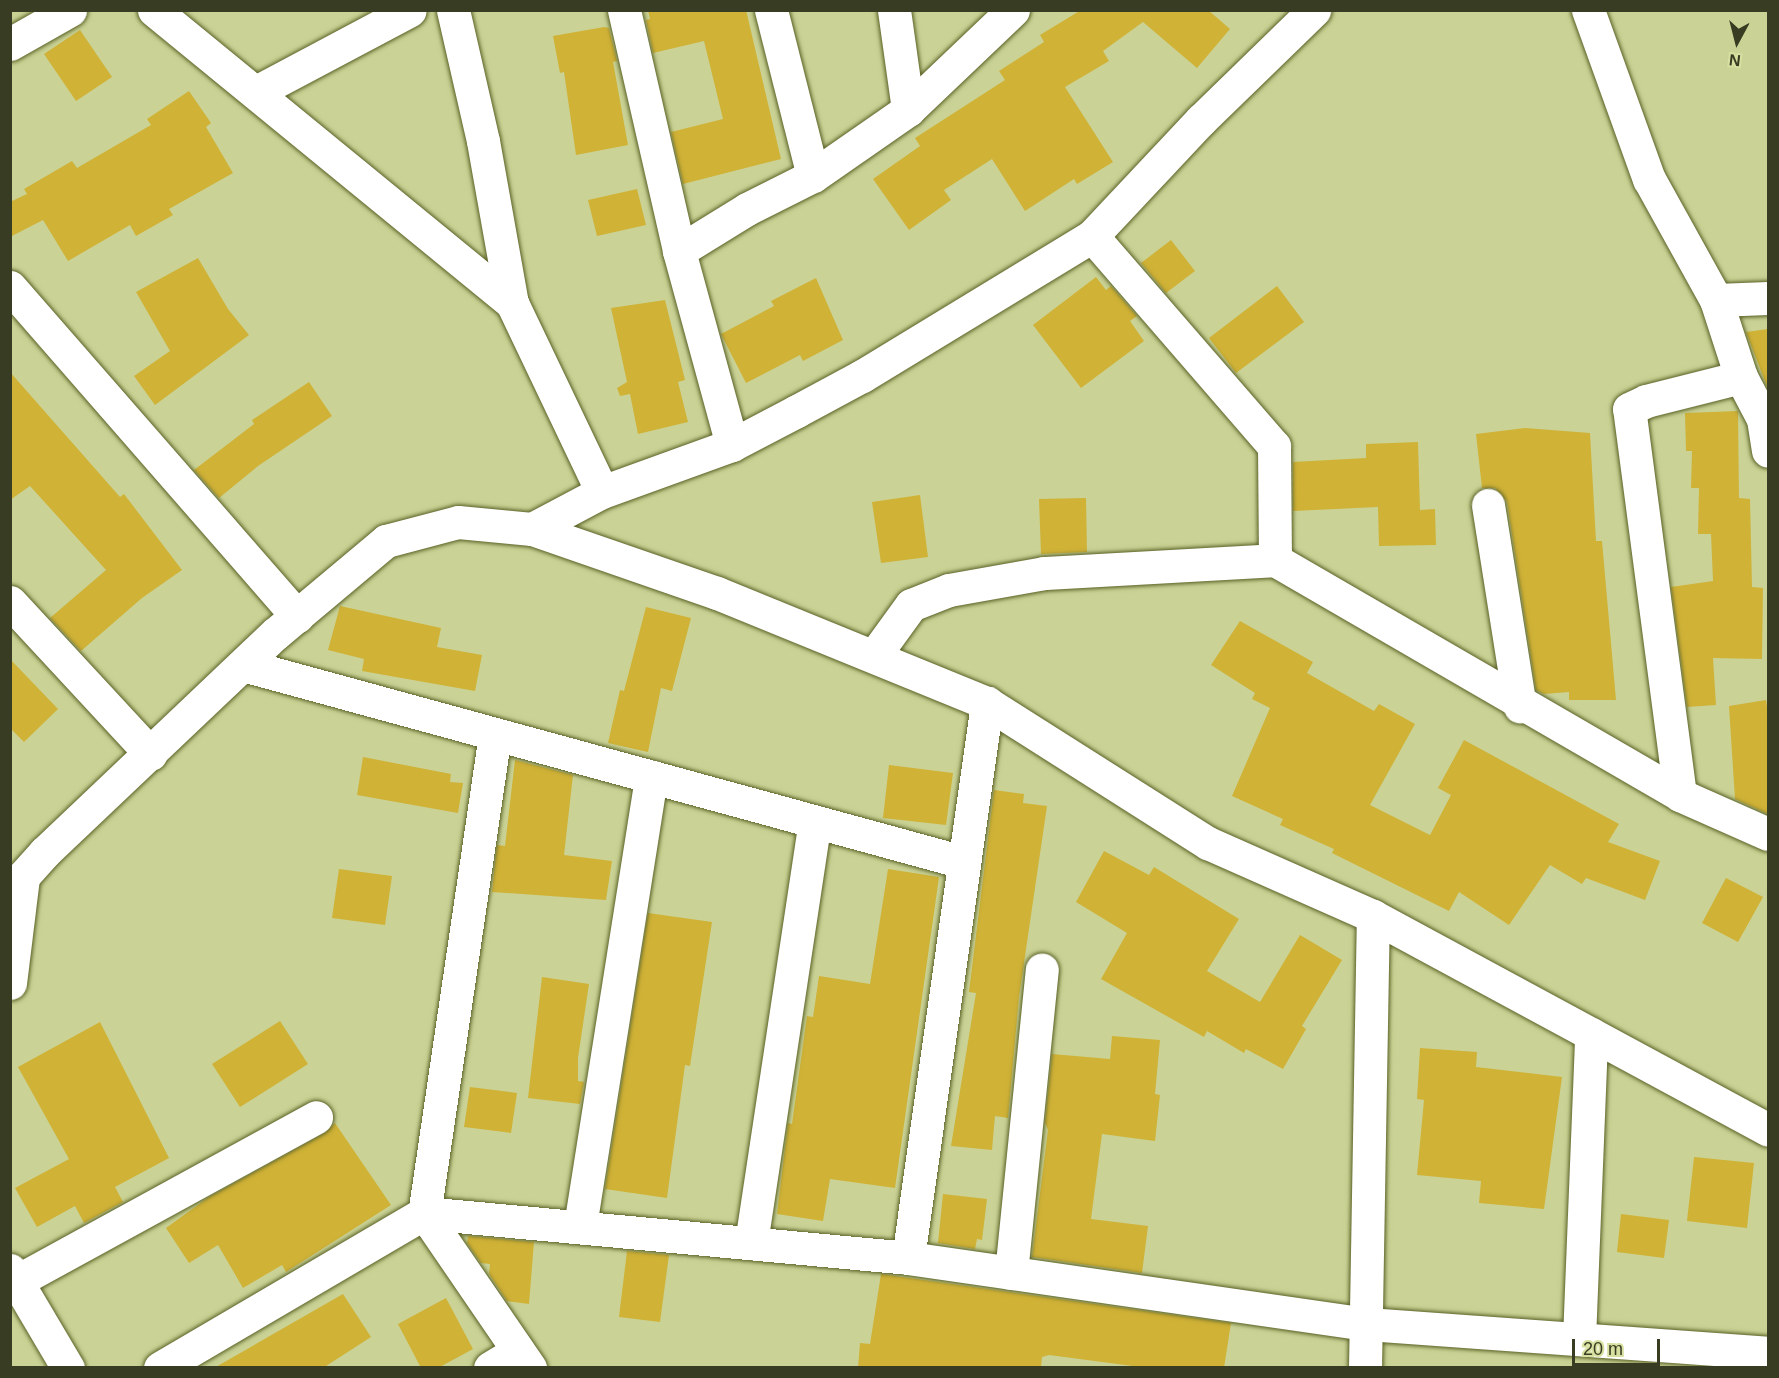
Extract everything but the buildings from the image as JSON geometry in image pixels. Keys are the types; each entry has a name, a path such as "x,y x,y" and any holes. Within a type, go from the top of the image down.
{"street":[{"path":"10,44 70,10"},
{"path":"154,10 512,303"},
{"path":"256,92 410,10"},
{"path":"453,10 483,141 512,303 602,492"},
{"path":"624,10 678,251 732,445"},
{"path":"771,10 813,176"},
{"path":"894,10 908,110"},
{"path":"678,251 747,209 813,176 908,110 1013,10"},
{"path":"532,529 602,492 732,445 862,376 1092,236 1201,120 1314,10"},
{"path":"1588,10 1649,179 1716,300 1742,377 1763,419 1768,452"},
{"path":"1092,236 1274,446 1275,560"},
{"path":"10,287 297,616"},
{"path":"1716,300 1768,298"},
{"path":"1680,795 1629,409 1742,377"},
{"path":"1488,505 1520,706"},
{"path":"10,983 17,884 243,665 297,616 386,542 458,522 532,529 717,593 987,702 1208,843 1373,916 1768,1130"},
{"path":"874,656 911,605 949,590 1044,573 1275,560 1520,706 1680,795 1768,834"},
{"path":"10,602 151,753"},
{"path":"243,665 963,862"},
{"path":"908,1258 987,702"},
{"path":"490,1368 524,1359 424,1213 495,734"},
{"path":"580,1226 651,777"},
{"path":"751,1243 815,822"},
{"path":"1365,1368 1373,916"},
{"path":"1011,1273 1042,970"},
{"path":"1579,1339 1591,1034"},
{"path":"68,1368 14,1275 316,1117"},
{"path":"160,1368 424,1213 908,1258 1366,1324 1768,1353"}]}
